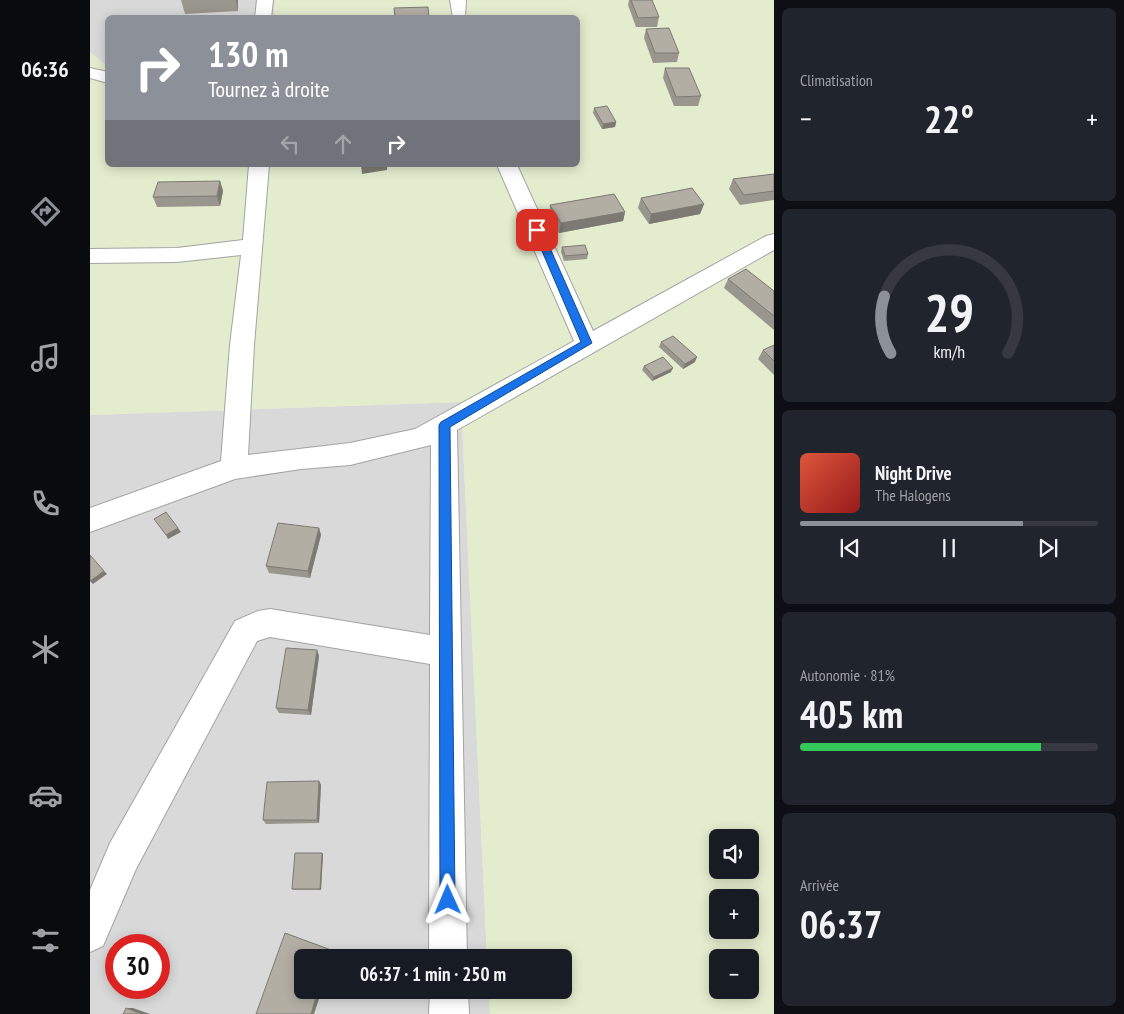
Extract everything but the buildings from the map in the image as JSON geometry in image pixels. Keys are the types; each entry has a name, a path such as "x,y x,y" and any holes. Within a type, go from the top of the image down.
{"street":[{"path":"263,15 265,0"},
{"path":"90,73 105,77"},
{"path":"234,468 242,345 253,246 259,167"},
{"path":"508,167 587,343"},
{"path":"90,520 234,468 301,458 350,454 421,438 587,343 774,241"},
{"path":"90,256 177,255 253,246"},
{"path":"444,425 444,652 448,949"},
{"path":"90,933 123,856 246,631 258,625 270,623 444,652"},
{"path":"449,999 449,1014"}],"shaded area":[{"path":"90,0 275,0 274,15 105,15 105,64 90,52"},
{"path":"461,402 487,949 294,949 294,999 489,999 490,1014 90,1014 90,415"}],"green space":[{"path":"275,0 774,0 774,1014 490,1014 489,999 572,999 572,949 487,949 461,402 90,415 90,52 105,64 105,167 580,167 580,15 274,15"}],"route":[{"path":"448,900 444,652 444,425 587,343 537,230"}]}
